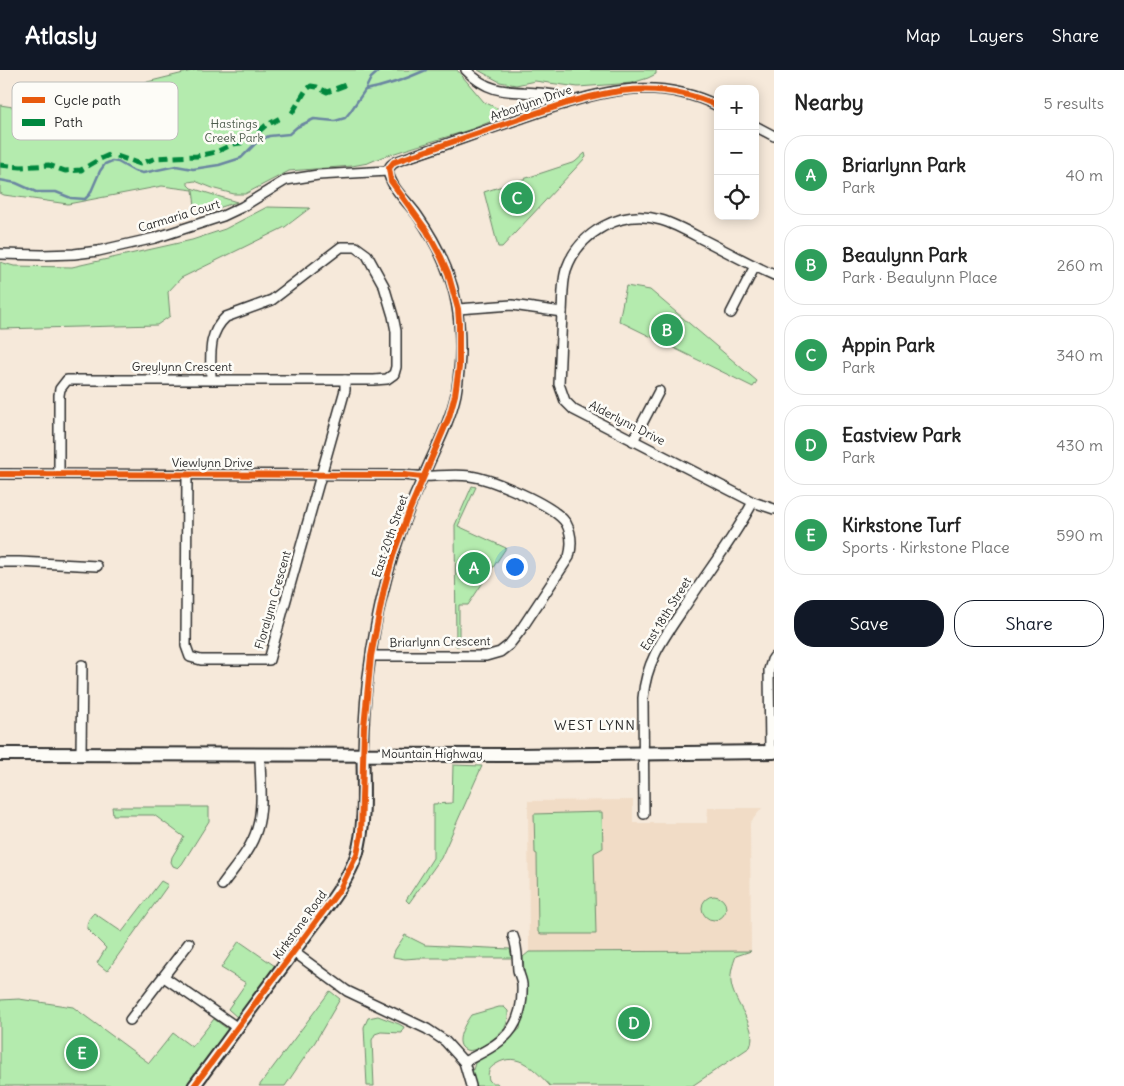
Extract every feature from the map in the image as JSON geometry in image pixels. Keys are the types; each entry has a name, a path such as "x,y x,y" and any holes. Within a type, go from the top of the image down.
{"main road":[{"name":"Mountain Highway","path":"0,754 260,755 772,752"}],"street":[{"path":"466,70 481,82 498,90 554,95 562,98 564,104"},
{"name":"Arborlynn Drive","path":"388,171 390,165 394,162 604,92 634,89 679,93 714,104"},
{"path":"759,128 774,136"},
{"name":"Carmaria Court","path":"0,254 42,256 98,251 155,238 223,216 242,207 286,180 318,175 388,171"},
{"name":"East 20th Street","path":"363,754 371,656 384,589 394,552 449,417 456,395 461,345 458,309 448,273 435,243 417,215 391,181 388,171"},
{"name":"Alderlynn Drive","path":"774,275 684,229 661,220 640,217 621,220 600,228 587,238 577,250 566,272 563,285 559,378 561,393 565,401 574,410 753,502 774,509"},
{"name":"Greylynn Crescent","path":"59,474 59,395 60,389 67,380 211,380 345,380 382,380 392,376 396,367 396,330 388,298 378,274 367,255 362,250 349,246 336,250 272,300 233,314 220,322 212,337 211,380"},
{"path":"731,313 755,266"},
{"path":"458,309 512,305 562,312"},
{"name":"Floralynn Crescent","path":"187,474 187,653 195,660 269,660 345,390 345,380"},
{"path":"633,442 658,391"},
{"name":"Viewlynn Drive","path":"0,474 404,475 423,477"},
{"name":"Briarlynn Crescent","path":"371,656 486,656 500,652 509,645 520,631 564,564 571,549 569,530 559,515 502,485 468,476 423,477"},
{"name":"East 18th Street","path":"644,814 644,685 654,652 753,502"},
{"path":"0,562 97,566"},
{"path":"772,752 770,670 774,657"},
{"path":"81,754 82,665"},
{"name":"Kirkstone Road","path":"194,1086 340,889 357,854 361,835 363,754"},
{"path":"222,886 250,846 257,830 260,810 260,755"},
{"path":"464,1062 507,1036 520,1016 522,984 513,936"},
{"path":"130,1020 189,943"},
{"path":"294,952 346,991 427,1029 445,1041 464,1062 470,1086"},
{"path":"164,977 232,1024 236,1029"}],"shaded area":[{"path":"633,800 633,823 707,823 708,808 762,808 750,823 751,951 529,952 528,801"}],"green space":[{"name":"Hastings Creek Park","path":"196,70 457,70 484,102 499,109 502,117 472,129 368,163 289,171 245,194 234,194 195,181 188,182 191,188 237,202 209,211 195,206 193,190 162,186 68,204 0,193 0,105 12,107 12,140 178,140 178,82 147,82"},
{"path":"478,70 656,70 656,74 632,83 578,87 535,81 516,85 500,82"},
{"path":"585,153 586,157 502,247 498,247 484,192 575,162"},
{"path":"267,207 310,208 285,227 181,278 168,292 170,316 157,325 0,329 0,262 14,266 72,267 192,240 225,229"},
{"path":"626,286 650,290 757,381 753,387 619,321"},
{"path":"472,486 476,487 458,526 506,548 468,605 459,605 459,646 456,646 455,525"},
{"path":"453,765 482,766 441,858 409,903 406,900 433,858 433,804 452,803"},
{"path":"112,807 209,807 209,821 178,868 173,866 171,862 184,837 154,815 113,815"},
{"path":"602,812 603,848 594,853 596,934 541,934 538,932 537,854 535,853 534,814"},
{"path":"161,881 168,885 107,971 97,963 106,948 87,929 90,918 94,913 122,932"},
{"path":"714,896 722,900 726,908 722,916 714,920 706,916 702,908 706,900"},
{"path":"405,935 425,945 510,949 512,958 405,959 393,957 395,950"},
{"path":"239,941 275,966 238,1018 228,1009 246,983 221,968"},
{"path":"751,951 736,956 731,979 736,998 751,1031 750,1047 692,1086 550,1086 526,1064 512,1059 504,1060 489,1070 489,1080 492,1083 497,1083 499,1086 474,1086 472,1073 475,1063 520,1029 525,982 523,957 529,952"},
{"path":"330,991 340,999 315,1042 285,1086 259,1086"},
{"path":"19,999 73,1007 149,1063 173,1033 192,1047 214,1019 229,1030 187,1086 0,1086 0,1000"},
{"path":"504,1007 508,1011 505,1027 493,1039 481,1047 466,1050 462,1047 460,1043 461,1033 471,1015"},
{"path":"378,1016 404,1027 402,1033 381,1032 375,1034 372,1040 374,1086 367,1086 364,1027 368,1018"}],"waterway":[{"path":"366,88 371,78 380,70"},
{"path":"0,180 16,183 36,192 56,192 71,198 85,199 90,194 100,171 105,164 112,161 143,173 176,166 193,169 219,165 241,158 258,141 269,136 289,134 297,127 314,119 335,121 345,118 365,90 396,82 426,70"}],"marked path":[{"path":"292,113 306,90 311,86 327,92 348,84"},
{"path":"117,156 140,164 156,158 197,156 216,152 233,144 247,142 265,126 280,118"},
{"path":"0,165 21,167 49,165 65,171 81,170 109,155"}],"cycle path":[{"path":"194,1086 340,889 357,854 361,835 364,727 371,656 384,589 394,552 449,417 455,395 459,367 459,322 458,309 448,273 427,231 391,181 389,168 394,162 542,111 592,96 641,89 692,96 714,104"},
{"path":"0,474 404,475 423,477"}],"place":[{"name":"Appin Park","path":"517,198"},
{"name":"Beaulynn Park","path":"667,330"},
{"name":"Briarlynn Park","path":"474,568"},
{"name":"Eastview Park","path":"634,1023"},
{"name":"Kirkstone Turf","path":"82,1053"}],"district":[{"name":"WEST LYNN","path":"595,725"}]}
